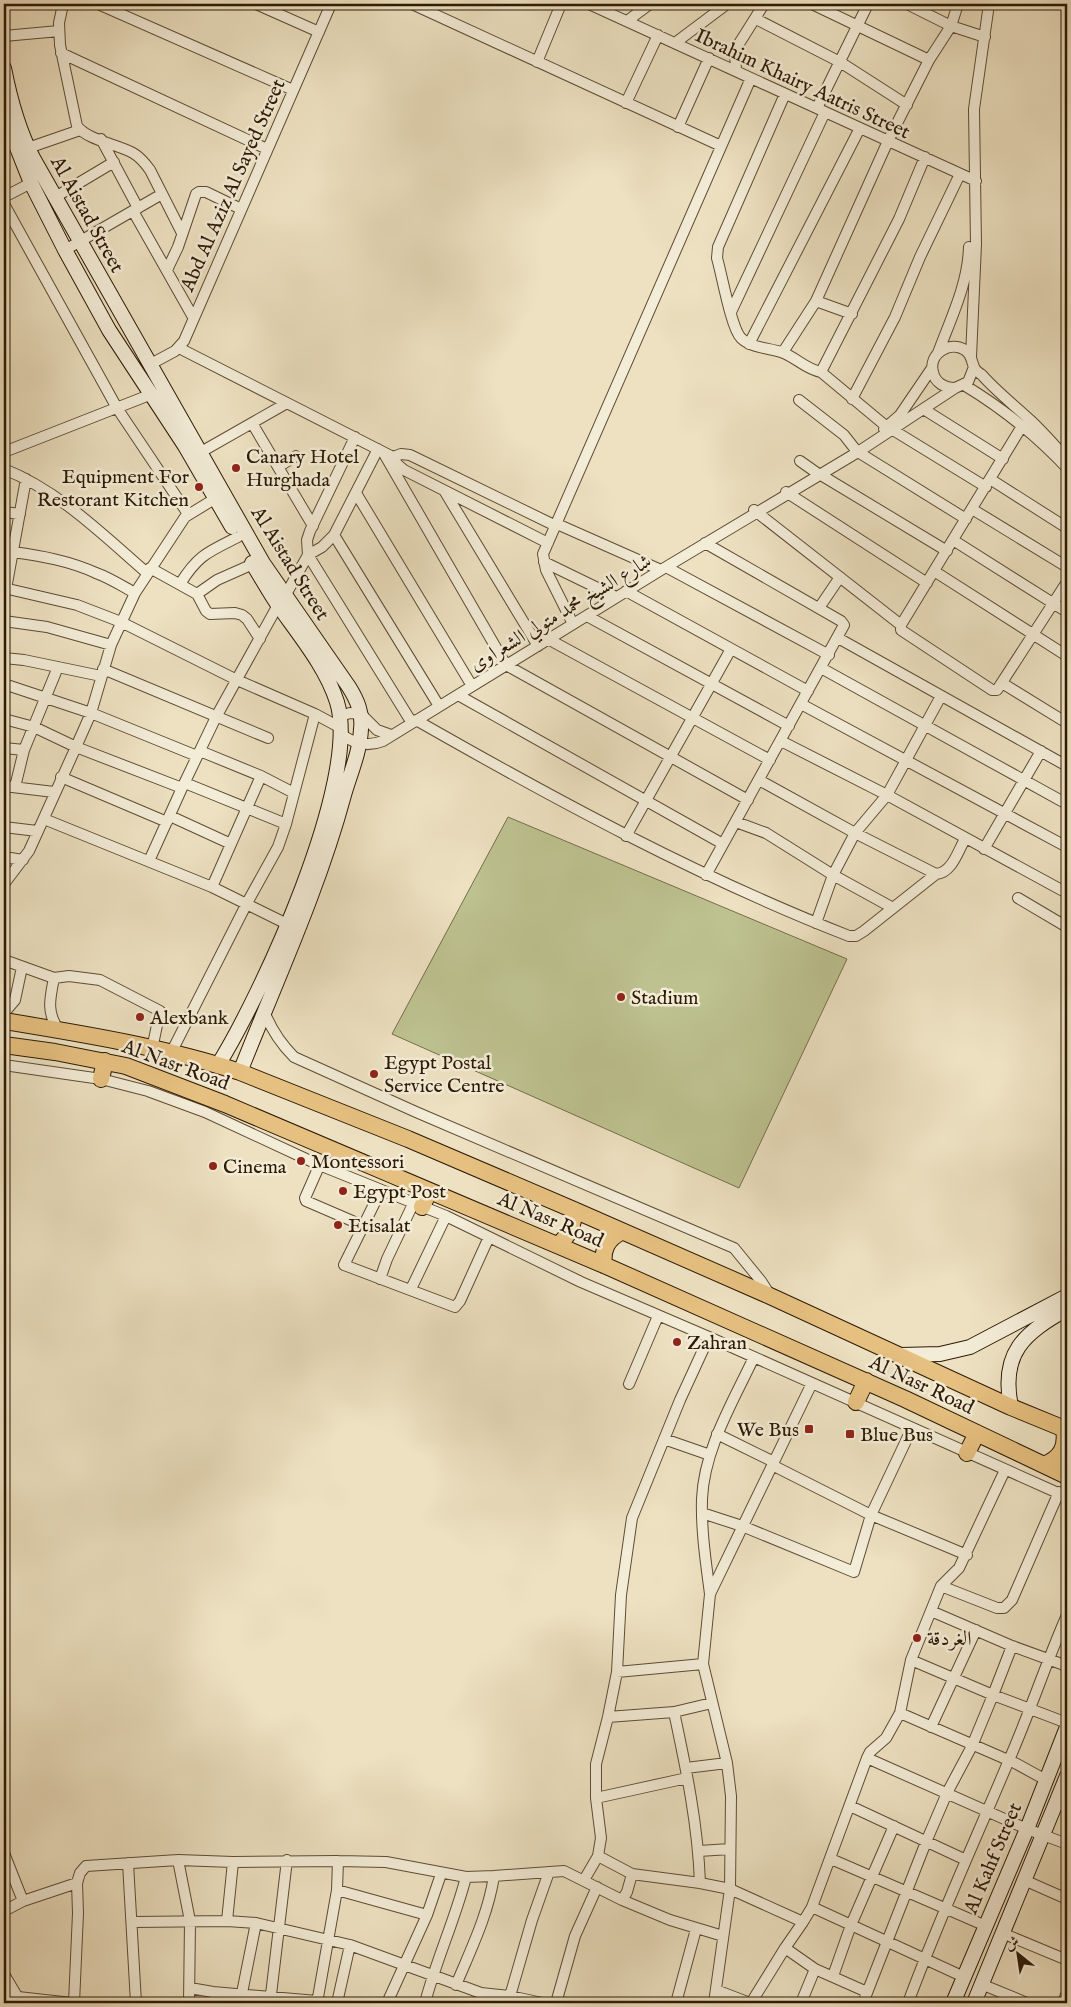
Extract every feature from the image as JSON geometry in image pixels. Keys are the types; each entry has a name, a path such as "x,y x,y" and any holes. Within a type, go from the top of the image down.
{"main road":[{"name":"Al Aistad Street","path":"4,68 9,93 28,148 149,365 201,452 263,563 281,601 327,681 336,701 341,726 340,754 328,809 287,924 252,1004 218,1065"},
{"name":"Al Aistad Street","path":"4,115 32,183 65,250 109,330 186,446 253,564 349,686 361,714 359,743 326,858 240,1072"},
{"name":"Al Nasr Road","path":"4,1021 59,1030 171,1053 240,1072 408,1139 574,1210 1066,1430"},
{"name":"Al Nasr Road","path":"4,1046 55,1052 105,1061 150,1074 217,1100 604,1265 866,1381 1067,1476"},
{"path":"101,1079 105,1061"},
{"path":"417,1206 428,1191"},
{"path":"558,1245 569,1234 574,1218 574,1210"},
{"path":"604,1265 604,1249 613,1236 620,1232"},
{"path":"900,1355 940,1354 970,1347 1067,1296"},
{"path":"1011,1407 1008,1377 1011,1362 1018,1348 1038,1325 1067,1309"},
{"path":"856,1402 866,1381"},
{"path":"1044,1465 1053,1462 1060,1455 1064,1447 1066,1430"},
{"path":"967,1453 977,1432"},
{"name":"Al Kahf Street","path":"953,2003 1027,1829 1067,1727"},
{"name":"Al Kahf Street","path":"974,2003 1067,1777"}],"street":[{"path":"63,4 59,31 61,53 74,120 80,130 139,157 150,170 182,233"},
{"path":"98,4 293,90"},
{"path":"256,4 319,32"},
{"name":"Abd Al Aziz Al Sayed Street","path":"179,348 331,4"},
{"path":"412,4 721,146"},
{"path":"537,62 562,4"},
{"name":"Ibrahim Khairy Aatris Street","path":"589,4 960,174 974,178"},
{"path":"627,21 650,4"},
{"path":"675,43 727,4"},
{"path":"736,71 734,50 764,4"},
{"path":"812,4 929,60"},
{"path":"731,312 821,110 840,62 868,4"},
{"path":"907,4 951,26 984,37"},
{"path":"782,352 816,301 888,141 929,60 951,26 958,4"},
{"path":"960,387 972,378 976,244 974,109 989,4"},
{"path":"756,19 840,62 907,105"},
{"path":"4,36 59,31"},
{"path":"626,103 658,35"},
{"path":"61,53 267,149"},
{"path":"678,127 709,58"},
{"path":"573,624 546,570 543,554 751,78"},
{"path":"785,94 718,247 717,258 733,323 740,338 749,344 782,352 810,370 821,372 890,428 1067,528"},
{"path":"749,344 860,128"},
{"path":"28,148 80,130"},
{"path":"100,140 114,162 135,209 193,317"},
{"path":"821,372 899,219 925,157"},
{"path":"56,196 114,162"},
{"path":"852,399 895,317 920,257 960,174"},
{"path":"974,178 969,201 968,264 962,289 932,368 937,382 946,387 960,387 1022,426 1045,445 1067,468"},
{"path":"4,197 32,183"},
{"path":"167,270 195,197 199,192 206,192 241,209"},
{"path":"65,250 162,194"},
{"path":"4,204 118,408 188,514"},
{"path":"816,301 852,314"},
{"path":"938,353 947,347 958,347 968,352 972,362 1067,459"},
{"path":"149,365 179,348 381,450 393,457 400,467 548,543"},
{"name":"شارع الشيخ محمد متولي الشعراوى","path":"890,428 932,368"},
{"name":"شارع الشيخ محمد متولي الشعراوى","path":"359,743 374,744 391,735 819,474 890,428 925,410 960,387"},
{"path":"4,452 152,394"},
{"path":"799,400 844,434 857,450 966,519"},
{"path":"201,452 287,403"},
{"path":"925,410 1003,458"},
{"path":"252,423 313,526"},
{"path":"1022,426 900,628 903,633 992,690 997,690 1067,582"},
{"path":"355,437 307,540 308,555 414,721 626,836 706,874 849,936 856,936 936,874"},
{"path":"150,861 216,717 281,601 308,555 322,547 334,535 381,450"},
{"path":"381,450 506,665 748,800"},
{"path":"393,457 401,454 410,455 556,525 663,568 829,655"},
{"path":"278,467 296,456"},
{"path":"800,461 946,551"},
{"path":"4,469 26,479 73,509 148,571 180,584 197,594 206,611 210,614 235,613 242,615 247,619 260,639"},
{"path":"26,479 5,588 77,605 121,622 237,680 341,726 349,740 359,743"},
{"path":"444,491 538,646"},
{"path":"787,492 927,583"},
{"path":"356,493 472,686"},
{"path":"4,884 29,851 36,831 44,819 54,792 91,713 111,645 135,593 188,514 216,498"},
{"path":"972,509 1067,568"},
{"path":"4,512 20,514"},
{"path":"753,513 901,625"},
{"path":"334,535 439,706"},
{"path":"180,584 194,562 204,554 238,537"},
{"path":"953,540 1067,612"},
{"path":"705,543 844,624 829,655 706,874"},
{"path":"13,552 43,556 71,563 97,573 135,593"},
{"path":"544,562 616,598"},
{"path":"197,594 217,580 253,564"},
{"path":"934,571 1067,656"},
{"path":"819,608 840,577"},
{"path":"626,591 808,691"},
{"path":"587,616 789,726"},
{"path":"4,621 47,627 111,645"},
{"path":"838,638 1067,766"},
{"path":"548,639 770,760"},
{"path":"626,836 712,685 730,649"},
{"path":"4,658 102,673 268,738"},
{"path":"15,787 24,750 58,667"},
{"path":"821,668 1067,804"},
{"path":"1002,683 1067,723"},
{"path":"4,684 91,713 261,776 294,793"},
{"path":"458,695 723,844"},
{"path":"816,923 833,874 855,833 887,795 924,725 942,696"},
{"path":"801,704 1067,848"},
{"path":"341,726 350,713 361,714 377,730 391,735"},
{"path":"171,1053 247,903 278,847 286,824 315,714"},
{"path":"4,719 34,727 76,747 286,824"},
{"path":"781,741 887,795 1067,893"},
{"path":"4,748 24,750"},
{"path":"984,849 1041,751"},
{"path":"212,886 261,776"},
{"path":"61,777 231,844"},
{"path":"759,780 855,833 936,874 942,874 949,868 965,839"},
{"path":"4,786 54,792"},
{"path":"44,819 212,886 287,924"},
{"path":"736,822 766,833 833,874 894,908"},
{"path":"4,827 36,831"},
{"path":"4,856 23,860"},
{"path":"1018,898 1067,927"},
{"path":"4,960 54,978 69,976 100,980 160,1011 152,1049"},
{"path":"4,1013 15,1000 22,967"},
{"path":"54,978 49,1006 53,1022 59,1030"},
{"path":"264,1011 274,1033 283,1046 294,1056 416,1112 734,1248 761,1281 770,1296"},
{"path":"4,1065 101,1079 148,1091 205,1112 417,1206 446,1216 581,1282 1063,1495 1012,1600 1004,1608 998,1608 941,1586"},
{"path":"320,1164 307,1192 306,1201 364,1226"},
{"path":"381,1190 344,1265 455,1307 460,1301 489,1237"},
{"path":"380,1279 387,1259 417,1206"},
{"path":"411,1289 446,1216"},
{"path":"630,1384 658,1316"},
{"path":"584,1880 598,1856 601,1838 596,1798 596,1764 617,1672 621,1595 632,1518 709,1337"},
{"path":"714,2003 730,1889 731,1796 727,1763 703,1664 710,1594 702,1497 710,1455 717,1434 754,1357"},
{"path":"710,1594 812,1383"},
{"path":"702,1513 742,1526 854,1572 871,1516 912,1428"},
{"path":"717,1434 871,1516 967,1555"},
{"path":"664,1439 710,1455"},
{"path":"716,1990 750,2003 812,1906 870,1752 886,1738 900,1713 911,1660 941,1586 959,1568 967,1555 1005,1470"},
{"path":"931,1611 1012,1646 1067,1666"},
{"path":"908,2003 925,1957 1009,1761 1067,1615"},
{"path":"931,1727 976,1630"},
{"path":"863,2003 926,1842 972,1746 1012,1646"},
{"path":"911,1660 953,1679 1067,1723"},
{"path":"617,1672 703,1664"},
{"path":"608,1717 674,1712 712,1703"},
{"path":"674,1712 688,1778 699,1851 700,1883"},
{"path":"900,1713 1009,1761 1046,1780"},
{"path":"868,1758 1027,1829 1067,1844"},
{"path":"686,1768 727,1763"},
{"path":"596,1798 688,1778"},
{"path":"850,1806 966,1860"},
{"path":"832,1976 851,1926 894,1826"},
{"path":"699,1851 730,1850"},
{"path":"4,1853 23,1901"},
{"path":"598,1856 632,1874 730,1889 803,1922"},
{"path":"831,1859 945,1910 986,1926"},
{"path":"4,1976 19,2000 73,2003 78,1913 77,1883 80,1873 86,1866 178,1860 386,1862 441,1874 466,1877 564,1871 622,1900 696,1929 723,1936"},
{"path":"178,1860 190,1921 189,2003"},
{"path":"270,2000 287,1860"},
{"path":"190,1988 241,1999 317,2002 337,1890 338,1861"},
{"path":"227,1921 233,1862"},
{"path":"128,1863 133,1922 136,2003"},
{"path":"509,1999 532,1920 549,1872"},
{"path":"387,2003 427,1915 441,1874"},
{"path":"622,1900 627,1892 632,1874"},
{"path":"456,1985 485,1916 491,1897 494,1876"},
{"path":"425,2003 432,1976 459,1905 466,1877"},
{"path":"1024,1880 1067,1899"},
{"path":"4,1911 23,1901 77,1883"},
{"path":"556,2003 575,1936 597,1887"},
{"path":"337,1890 427,1915"},
{"path":"812,1906 851,1926 925,1957 964,1977"},
{"path":"133,1922 227,1921 256,1923 350,1945 456,1985 481,1998 542,2003"},
{"path":"241,1999 256,1923"},
{"path":"676,2003 696,1929"},
{"path":"1002,1933 1067,1960"},
{"path":"337,2003 350,1945"},
{"path":"785,1948 815,1969 868,1992"},
{"path":"801,2003 815,1969"},
{"path":"981,1984 1027,2003"},
{"path":"1063,2003 1067,1992"}],"green space":[{"name":"Stadium","path":"508,817 847,959 739,1188 392,1034"}],"place":[{"name":"Canary Hotel Hurghada","path":"236,468"},
{"name":"Equipment For Restorant Kitchen","path":"199,487"},
{"name":"Stadium","path":"621,997"},
{"name":"Alexbank","path":"140,1017"},
{"name":"Egypt Postal Service Centre","path":"374,1074"},
{"name":"Montessori","path":"301,1161"},
{"name":"Cinema","path":"213,1166"},
{"name":"Egypt Post","path":"343,1191"},
{"name":"Etisalat","path":"338,1225"},
{"name":"Zahran","path":"677,1342"},
{"name":"We Bus","path":"809,1429"},
{"name":"Blue Bus","path":"850,1434"},
{"name":"الغردقة","path":"917,1638"}]}
